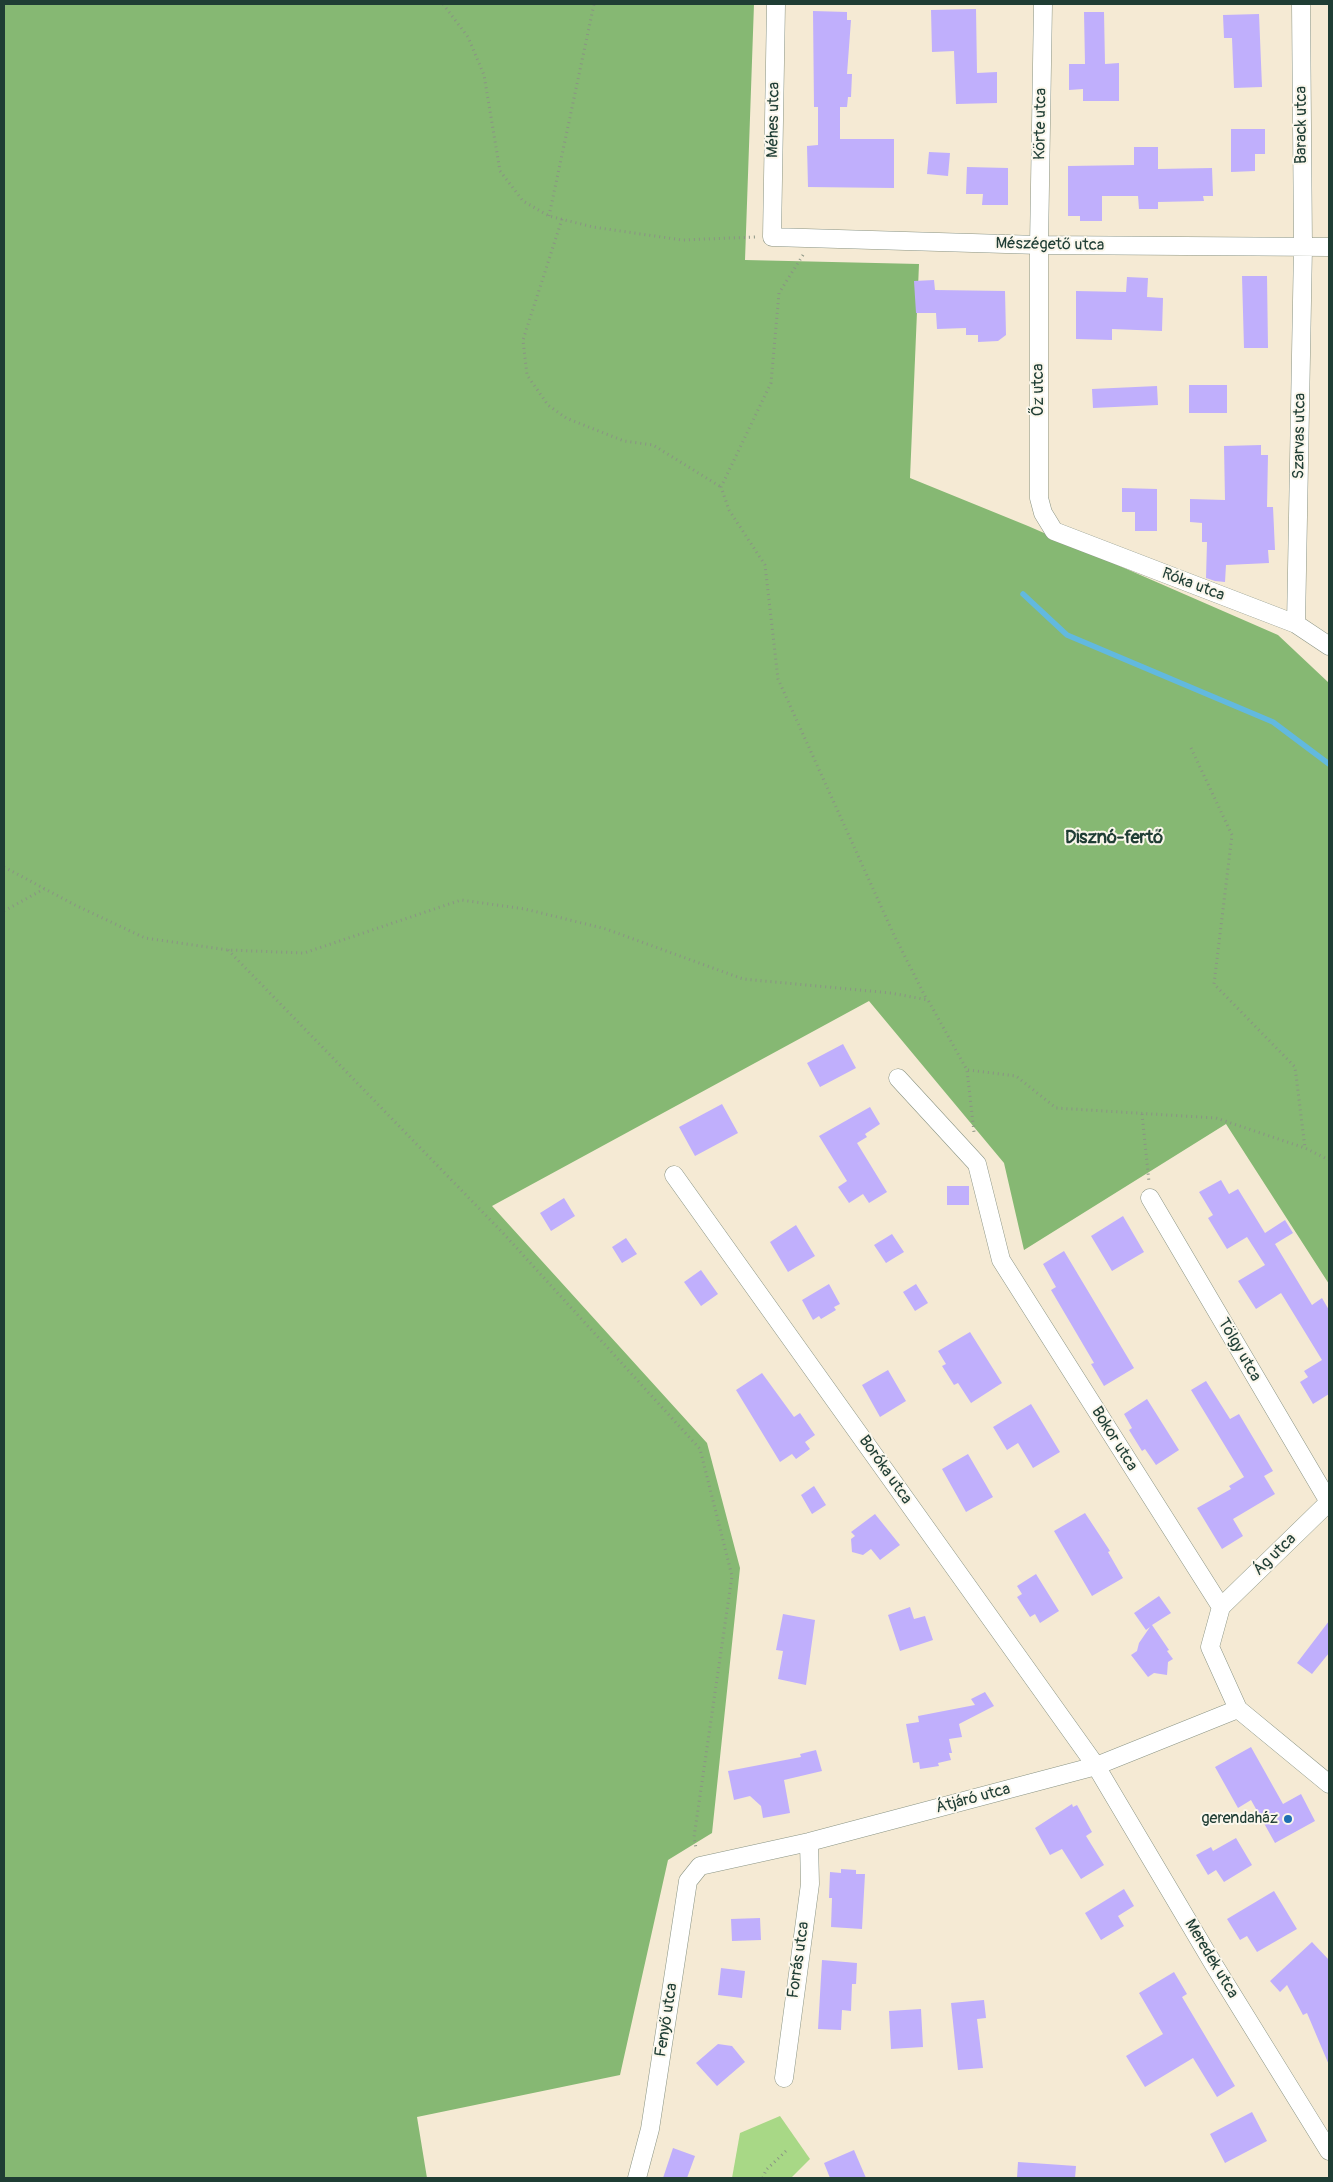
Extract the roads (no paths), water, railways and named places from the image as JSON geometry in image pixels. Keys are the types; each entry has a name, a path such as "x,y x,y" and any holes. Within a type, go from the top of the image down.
{"street":[{"name":"Méhes utca","path":"772,237 776,4"},
{"name":"Körte utca","path":"1039,245 1043,4"},
{"name":"Barack utca","path":"1301,4 1303,247"},
{"name":"Mészégető utca","path":"772,237 813,240 1039,245 1329,247"},
{"name":"Őz utca","path":"1039,245 1039,498 1043,513 1054,530"},
{"name":"Szarvas utca","path":"1296,624 1303,247"},
{"name":"Róka utca","path":"1054,530 1296,624 1329,646"},
{"name":"Bokor utca","path":"898,1078 977,1164 1001,1260 1221,1607"},
{"name":"Boróka utca","path":"674,1175 1096,1766"},
{"name":"Tölgy utca","path":"1150,1198 1329,1502"},
{"name":"Ág utca","path":"1221,1607 1329,1502"},
{"path":"1221,1607 1210,1647 1238,1709 1329,1784"},
{"name":"Átjáró utca","path":"700,1866 809,1842 1096,1766 1238,1709"},
{"name":"Meredek utca","path":"1096,1766 1214,1965 1329,2150"},
{"name":"Forrás utca","path":"784,2078 810,1884 809,1842"},
{"name":"Fenyő utca","path":"637,2178 650,2129 688,1882 700,1866"}],"waterway":[{"path":"1023,594 1067,635 1273,722 1329,764"}],"place":[{"name":"gerendaház","path":"1288,1819"}],"district":[{"name":"Disznó-fertő","path":"1114,838"}]}
